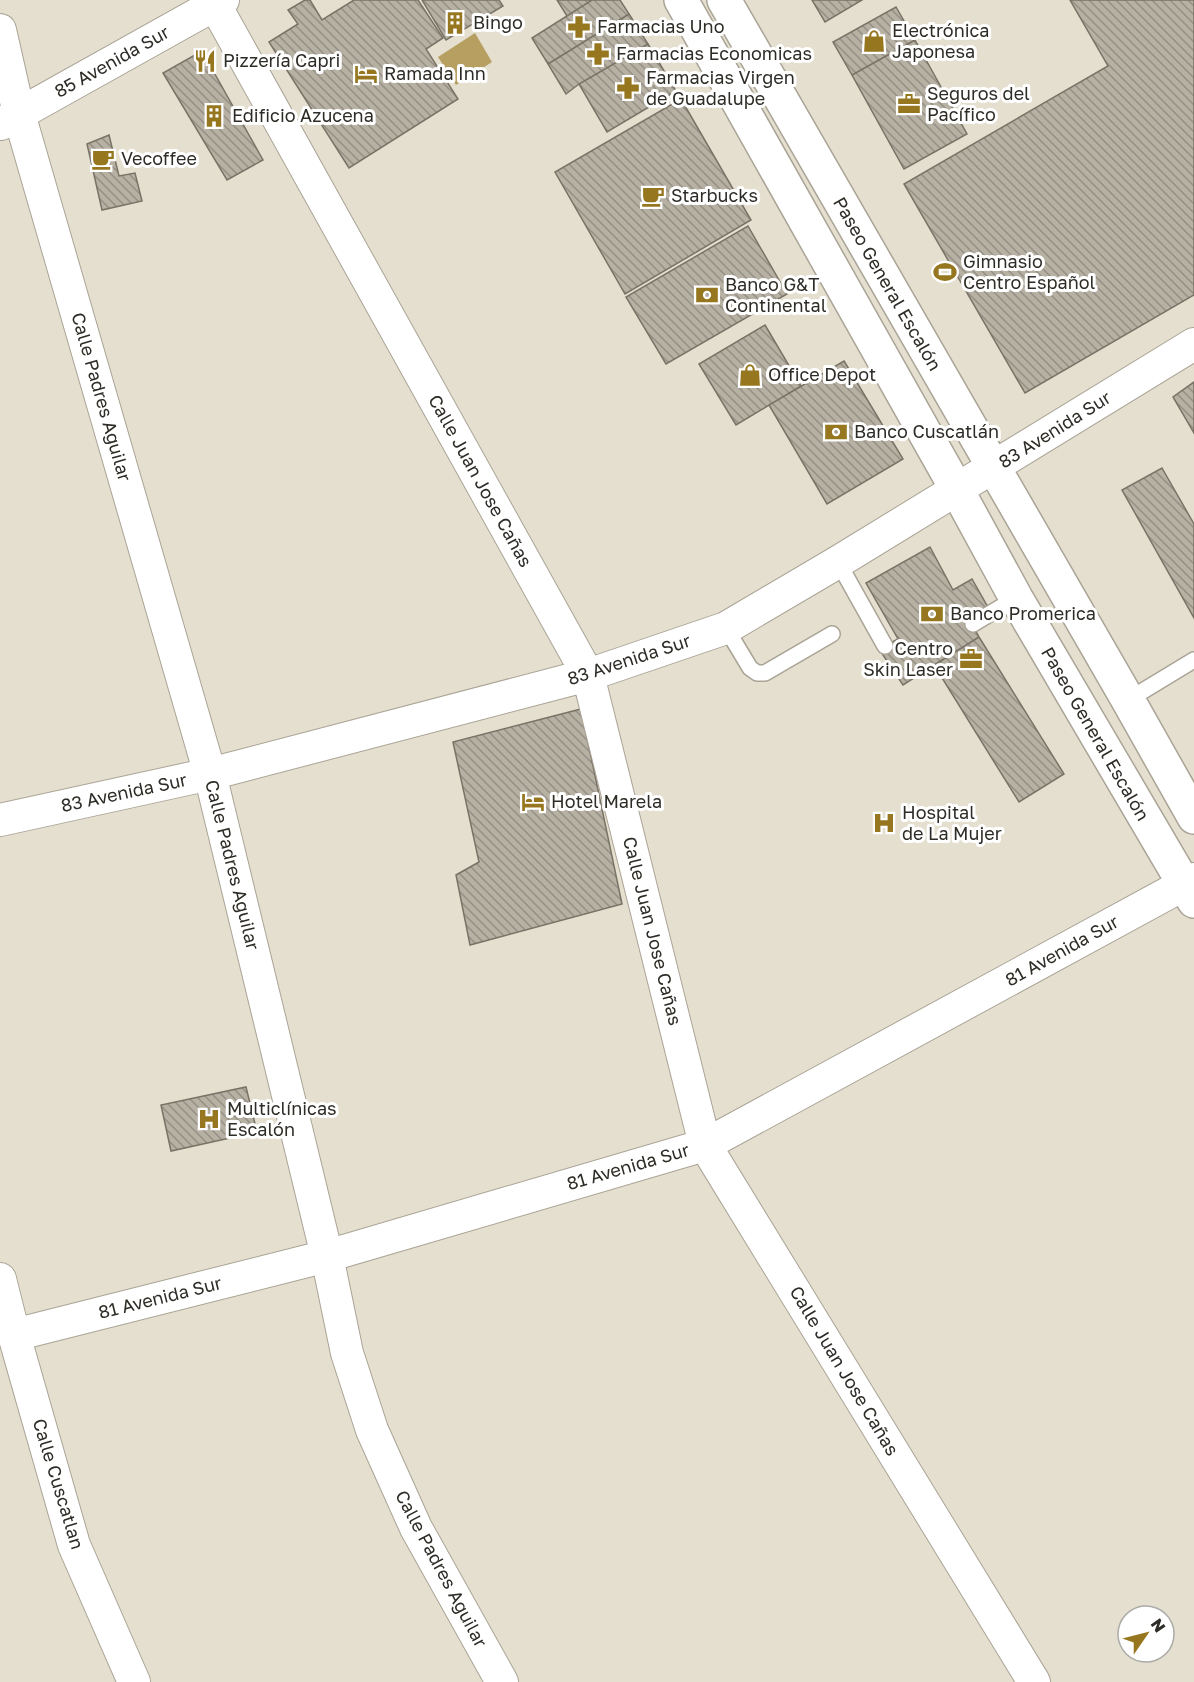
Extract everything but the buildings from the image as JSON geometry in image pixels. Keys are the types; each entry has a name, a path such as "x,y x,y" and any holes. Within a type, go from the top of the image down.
{"main road":[{"name":"Paseo General Escalón","path":"681,0 1016,598 1191,888"},
{"name":"Paseo General Escalón","path":"724,0 1194,818"}],"street":[{"name":"85 Avenida Sur","path":"9,119 219,2"},
{"name":"Calle Juan Jose Cañas","path":"219,2 588,675 705,1144 1035,1682"},
{"name":"Calle Padres Aguilar","path":"0,30 9,119 210,774 327,1256 347,1353 372,1430 416,1528 502,1682"},
{"name":"83 Avenida Sur","path":"0,820 210,774 588,675 726,628 1194,344"},
{"name":"81 Avenida Sur","path":"7,1336 327,1256 705,1144 1191,888"},
{"name":"Calle Cuscatlan","path":"0,1279 7,1336 75,1545 134,1682"}],"lane":[{"path":"838,562 885,646"},
{"path":"973,624 1016,598"},
{"path":"726,628 750,668 757,673 765,673 832,634"},
{"path":"1128,700 1194,660"}],"shaded area":[{"path":"475,33 492,62 456,85 438,57"}],"place":[{"name":"Bingo","path":"455,23"},
{"name":"Farmacias Uno","path":"579,27"},
{"name":"Electrónica Japonesa","path":"874,41"},
{"name":"Farmacias Economicas","path":"598,54"},
{"name":"Pizzería Capri","path":"205,61"},
{"name":"Ramada Inn","path":"366,74"},
{"name":"Farmacias Virgen de Guadalupe","path":"628,88"},
{"name":"Seguros del Pacífico","path":"909,104"},
{"name":"Edificio Azucena","path":"214,116"},
{"name":"Vecoffee","path":"103,159"},
{"name":"Starbucks","path":"653,196"},
{"name":"Gimnasio Centro Español","path":"945,272"},
{"name":"Banco G&T Continental","path":"707,295"},
{"name":"Office Depot","path":"750,375"},
{"name":"Banco Cuscatlán","path":"836,432"},
{"name":"Banco Promerica","path":"932,614"},
{"name":"Centro Skin Laser","path":"971,659"},
{"name":"Hotel Marela","path":"533,802"},
{"name":"Hospital de La Mujer","path":"884,823"},
{"name":"Multiclínicas Escalón","path":"209,1119"}]}
